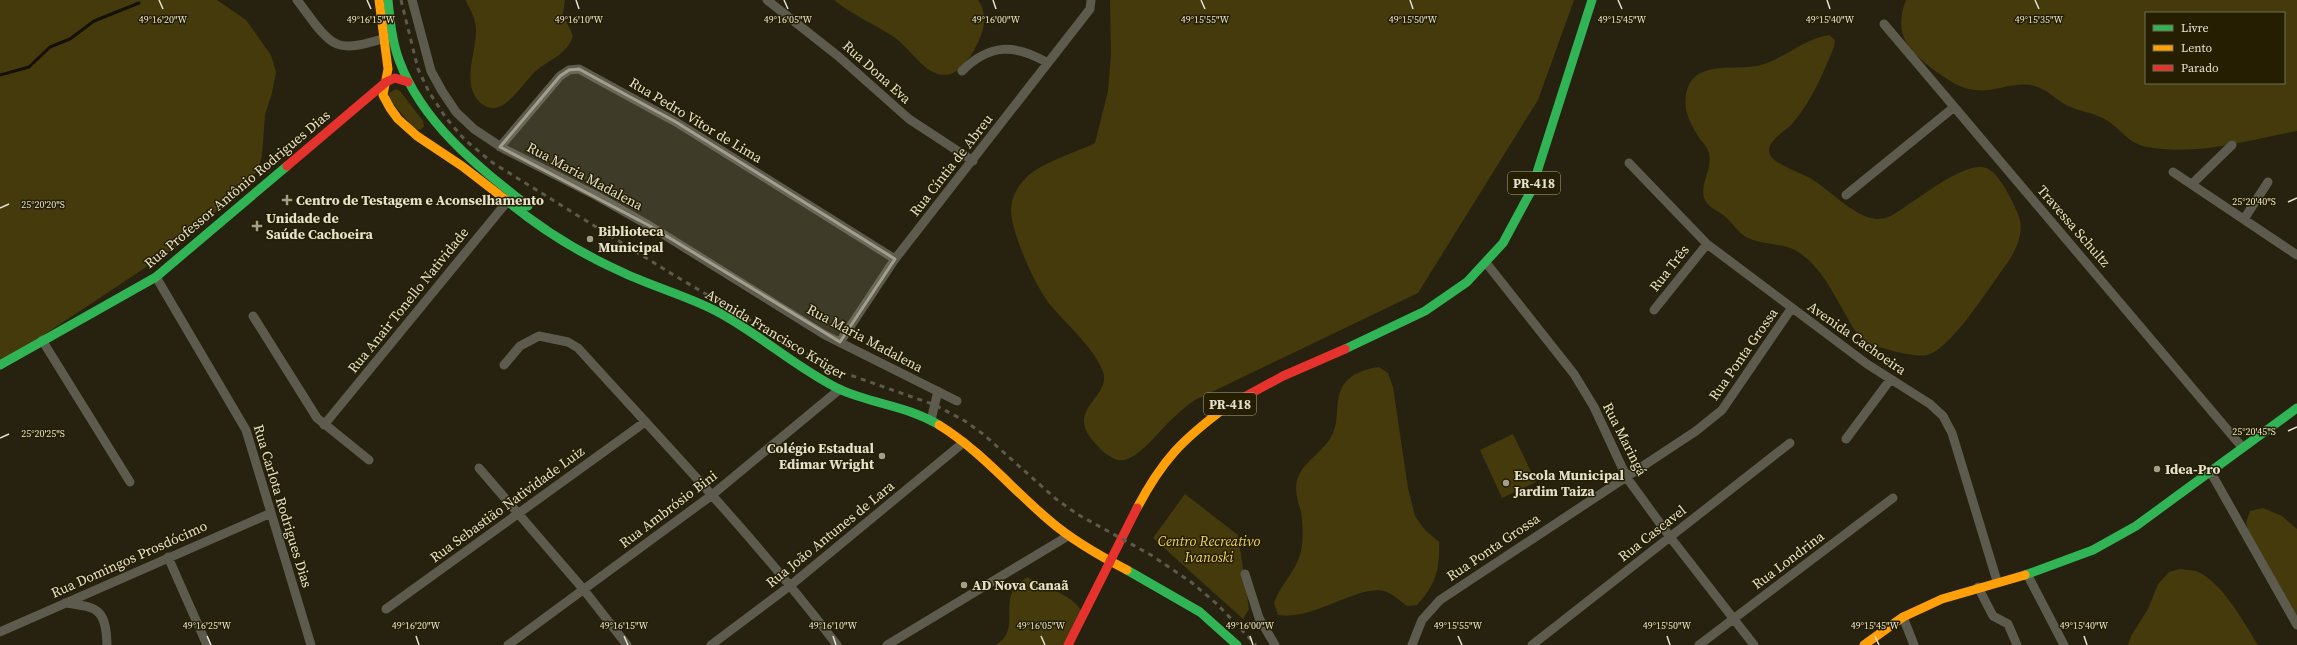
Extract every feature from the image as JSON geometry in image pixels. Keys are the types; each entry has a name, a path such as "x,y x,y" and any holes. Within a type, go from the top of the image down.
{"main road":[{"name":"Avenida Francisco Krüger","path":"379,0 388,37 408,82 434,121 471,161 510,197"},
{"name":"Avenida Francisco Krüger","path":"388,0 388,61 386,82 382,91 396,118 416,136 434,146 557,228 568,243 613,268 717,312 840,389 900,407 931,420 964,442 984,458 1045,517 1068,536 1205,617 1237,645"},
{"name":"PR-418","path":"1068,645 1147,488 1166,460 1191,432 1230,404 1292,371 1358,345 1423,314 1452,295 1487,264 1523,212 1529,198 1592,0"},
{"path":"386,82 398,78 408,82"},
{"name":"Rua Professor Antônio Rodrigues Dias","path":"0,365 156,277 386,82"},
{"path":"363,100 384,97"},
{"path":"416,136 424,136 430,133 434,121"},
{"path":"1864,645 1903,617 1942,599 1978,587 2028,574 2093,550 2130,530 2297,408"}],"street":[{"path":"297,0 327,37 337,44 350,46 388,37"},
{"name":"Rua Maria Madalena","path":"412,0 432,71 442,91 456,112 474,129 500,147 595,195 643,222 818,331 957,401"},
{"name":"Rua Dona Eva","path":"767,0 838,56 909,119 973,161"},
{"name":"Rua Cíntia de Abreu","path":"840,342 895,259 1048,63 1090,4"},
{"name":"Travessa Schultz","path":"1884,24 1953,108 2074,247 2242,447"},
{"path":"962,71 976,57 995,50 1022,50 1048,63"},
{"name":"Rua Pedro Vitor de Lima","path":"500,147 560,76 569,70 579,69 676,122 895,259"},
{"path":"1846,195 1953,108"},
{"path":"2192,184 2232,145"},
{"name":"Avenida Cachoeira","path":"1629,163 1707,244 1791,309 1890,380 1930,404 1943,416 1952,433 1997,582"},
{"path":"2173,172 2297,255"},
{"path":"2244,219 2268,182"},
{"name":"Rua Anair Tonello Natividade","path":"324,425 510,197"},
{"name":"Rua Três","path":"1654,310 1707,244"},
{"name":"Rua Maringá","path":"1487,264 1574,374 1594,407 1627,478 1670,537 1754,645"},
{"name":"Rua Carlota Rodrigues Dias","path":"156,277 246,430 310,645"},
{"name":"Rua Ponta Grossa","path":"1412,645 1422,620 1440,600 1627,478 1696,431 1722,410 1791,309"},
{"path":"253,316 317,418 369,460"},
{"path":"504,365 520,346 539,336 568,342 578,348 712,495 791,585 837,645"},
{"path":"42,340 130,482"},
{"path":"1846,439 1890,380"},
{"name":"Rua Ambrósio Bini","path":"508,645 712,495 840,389"},
{"path":"931,420 938,391"},
{"name":"Rua Sebastião Natividade Luiz","path":"386,609 645,422"},
{"name":"Rua João Antunes de Lara","path":"711,645 791,585 964,442"},
{"name":"Rua Cascavel","path":"1532,645 1790,443"},
{"path":"479,468 584,590 627,645"},
{"path":"2210,471 2297,624"},
{"name":"Rua Londrina","path":"1699,645 1893,498"},
{"name":"Rua Domingos Prosdócimo","path":"0,632 270,512"},
{"path":"887,645 1068,536"},
{"path":"168,557 206,645"},
{"path":"1245,574 1260,618 1275,645"},
{"path":"2028,574 2064,645"},
{"path":"1978,587 1993,616 2008,624 2018,645"},
{"path":"64,603 90,606 100,614 106,628 107,645"},
{"path":"1903,617 1914,645"}],"highlighted area":[{"path":"579,69 676,122 895,259 840,342 650,226 500,147 560,76 569,70"}],"green space":[{"path":"0,0 217,0 246,20 271,55 276,72 272,93 265,115 262,156 258,170 244,187 178,246 0,364"},
{"path":"465,0 565,0 563,14 573,36 563,52 537,70 512,97 498,107 490,108 482,104 475,97 472,88 470,79 476,27 473,15"},
{"path":"834,0 978,0 983,9 984,25 975,49 963,65 957,71 941,75 932,72 923,65 902,43 894,37 849,11"},
{"path":"1110,0 1574,0 1538,100 1418,293 1195,400 1176,415 1139,452 1125,460 1118,460 1111,457 1099,448 1086,431 1084,421 1086,412 1101,389 1104,381 1103,372 1088,346 1053,308 1040,289 1026,262 1012,221 1011,211 1013,198 1017,190 1022,182 1031,173 1048,163 1095,143 1108,91 1111,54"},
{"path":"1906,0 2297,0 2297,131 2225,146 2189,150 2171,150 2145,146 2128,138 2114,125 2103,118 2068,106 2047,92 2032,85 2016,85 1991,90 1975,90 1955,84 1927,65 1912,50 1906,42 1901,24 1902,13"},
{"path":"1829,35 1835,40 1834,47 1811,97 1792,124 1772,143 1769,151 1770,155 1774,159 1786,167 1810,178 1850,208 1868,217 1876,219 1892,215 1945,180 1957,174 1968,169 1978,167 1986,168 1996,175 2001,181 2020,220 2021,227 2019,239 2008,262 1959,329 1937,350 1927,355 1914,355 1893,351 1864,340 1855,331 1824,278 1811,262 1790,248 1760,242 1744,236 1721,213 1709,205 1703,195 1710,159 1707,147 1692,127 1687,114 1685,101 1686,94 1693,79 1700,73 1718,68 1757,66 1776,59 1810,41"},
{"path":"396,89 400,91 423,121 424,126 421,130 415,129 389,99 389,93"},
{"path":"1379,367 1388,373 1393,387 1408,488 1415,516 1425,530 1439,542 1439,560 1436,576 1429,590 1417,605 1407,606 1387,592 1373,591 1361,593 1306,613 1278,615 1274,603 1299,558 1302,547 1303,535 1301,512 1296,491 1297,480 1305,466 1326,444 1334,431 1339,397 1344,384 1351,377 1360,372"},
{"path":"1513,434 1536,482 1502,498 1480,450"},
{"name":"Centro Recreativo Ivanoski","path":"1185,494 1238,535 1249,609 1243,619 1153,538"},
{"path":"2263,508 2282,516 2297,529 2297,621 2251,538 2246,523 2250,511"},
{"path":"2180,569 2196,571 2206,576 2215,584 2232,604 2258,645 2128,645 2131,636 2148,609 2158,584 2169,572"},
{"path":"1027,577 1068,598 1080,609 1082,615 1081,622 1074,645 996,645 1003,639 1009,627 1009,605 1013,590"}],"waterway":[{"path":"0,75 29,67 50,47 70,39 94,21 139,3"}],"railway":[{"path":"401,0 418,69 429,92 446,118 465,140 493,163 672,274 833,369 935,405 965,421 983,434 1056,499 1077,514 1151,555 1191,582 1217,604 1256,645"}],"traffic: fast":[{"path":"388,0 392,30 399,60 409,83 422,104 453,142 471,159 528,206"},
{"path":"1345,349 1425,311 1467,282 1503,243 1531,191 1592,0"},
{"path":"0,365 156,277 287,166"},
{"path":"506,200 562,241 592,258 647,283 694,301 732,320 823,381 852,394 915,413 939,425"},
{"path":"2025,575 2093,550 2136,526 2297,408"},
{"path":"1127,570 1200,612 1237,645"}],"traffic: slow":[{"path":"379,0 388,69 383,95 390,108 398,119 417,136 462,166 506,200"},
{"path":"1137,508 1146,491 1165,463 1185,441 1226,407"},
{"path":"939,425 969,446 1036,509 1068,535 1087,548 1127,570"},
{"path":"1864,645 1903,617 1942,599 2025,575"}],"traffic: jam":[{"path":"287,166 386,82 395,78 408,82"},
{"path":"1226,407 1283,376 1345,349"},
{"path":"1068,645 1137,508"}],"place":[{"name":"Centro de Testagem e Aconselhamento","path":"287,200"},
{"name":"Unidade de Saúde Cachoeira","path":"257,226"},
{"name":"Biblioteca Municipal","path":"590,239"},
{"name":"Colégio Estadual Edimar Wright","path":"882,456"},
{"name":"Idea-Pro","path":"2157,469"},
{"name":"Escola Municipal Jardim Taiza","path":"1506,483"},
{"name":"AD Nova Canaã","path":"964,585"}]}
